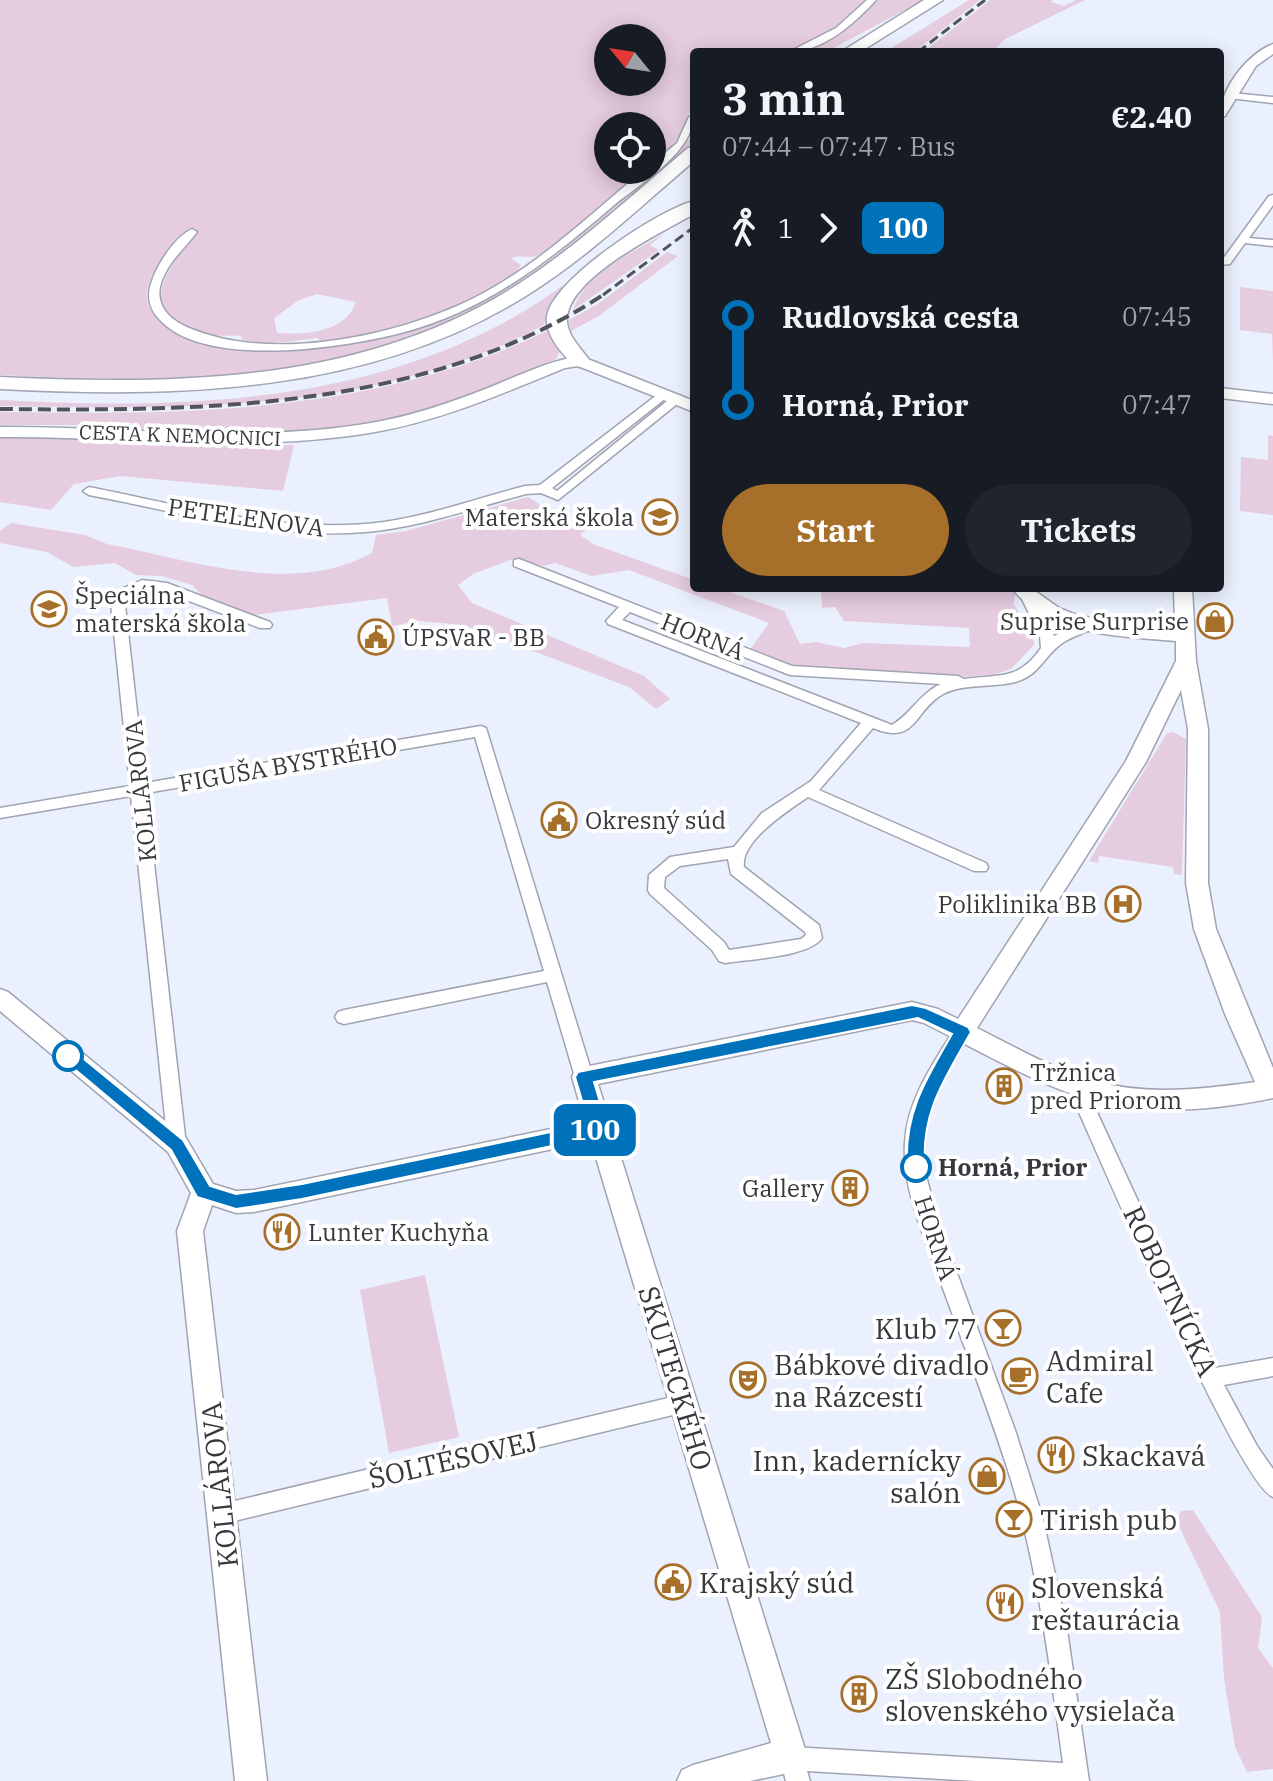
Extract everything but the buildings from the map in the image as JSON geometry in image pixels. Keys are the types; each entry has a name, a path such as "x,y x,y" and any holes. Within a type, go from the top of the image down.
{"highway":[{"path":"864,48 935,0"},
{"path":"865,48 953,0"},
{"path":"0,383 145,389 210,385 303,372 409,344 481,314 528,286 602,231 690,155"},
{"path":"0,394 116,399 211,396 318,381 392,362 466,335 534,297 603,247 690,171"},
{"path":"580,361 564,325 567,305 573,294 596,272 690,211"}],"street":[{"path":"802,48 839,30 872,0"},
{"path":"1224,107 1251,64 1273,48"},
{"path":"1232,96 1273,100"},
{"path":"666,156 690,131"},
{"path":"192,232 162,270 155,288 155,303 170,323 206,338 242,344 282,347 332,343 430,322 465,307 557,247 633,184"},
{"path":"1224,262 1273,198"},
{"path":"1242,240 1273,243"},
{"path":"580,361 690,406"},
{"name":"CESTA K NEMOCNICI","path":"0,432 242,440 348,432 398,423 448,409 561,364 580,361"},
{"path":"1225,390 1273,391"},
{"path":"1225,390 1273,399"},
{"path":"543,489 558,496 669,398"},
{"name":"PETELENOVA","path":"89,491 238,519 335,530 387,526 525,490 543,489 669,398"},
{"name":"HORNÁ","path":"519,563 800,672 967,682 1019,677 1033,670 1048,649 1067,633 1092,624"},
{"name":"KOLLÁROVA","path":"177,1145 117,594 142,584 162,586 265,625"},
{"path":"584,1077 912,1011 930,1015 1091,1090 1121,1097 1249,1095 1272,1089 1263,1052 1205,929 1197,883 1198,729 1186,661 1183,592"},
{"path":"1025,594 1059,615 1092,624 1185,636"},
{"path":"1025,594 1047,636 1048,649"},
{"name":"HORNÁ","path":"628,606 613,621 891,730 899,729 927,698 967,682"},
{"name":"HORNÁ","path":"1077,1778 1051,1600 1026,1496 929,1220 916,1175 914,1142 918,1118 940,1066 1146,743 1186,661"},
{"name":"HORNÁ","path":"1146,743 1166,722 1194,707"},
{"path":"739,852 676,861 657,875 656,890 718,946 725,957 805,944 814,938 813,929 737,870 735,862 739,852 773,812 808,791 870,722"},
{"name":"FIGUŠA BYSTRÉHO","path":"0,813 481,731"},
{"name":"SKUTECKÉHO","path":"481,731 795,1770"},
{"path":"808,791 980,867"},
{"path":"344,1017 553,975"},
{"path":"0,998 177,1145 204,1192 236,1202 254,1201 599,1129"},
{"name":"ROBOTNÍCKA","path":"1091,1090 1086,1108 1210,1378 1250,1453 1273,1487"},
{"name":"KOLLÁROVA","path":"204,1192 190,1231 251,1781"},
{"path":"1210,1378 1273,1367"},
{"name":"ŠOLTÉSOVEJ","path":"222,1514 685,1403"},
{"path":"693,1781 772,1759 795,1770 1077,1778"}],"shaded area":[{"path":"0,0 869,0 834,31 798,48 690,48 689,115 684,128 666,153 666,112 594,112 594,184 631,184 553,247 537,256 511,258 521,265 507,280 486,294 429,318 369,335 321,341 317,338 260,343 241,339 242,336 199,333 179,325 167,314 161,302 167,274 197,233 195,228 166,255 148,287 148,304 158,319 180,334 237,349 333,346 388,336 452,313 509,282 536,264 638,184 649,184 581,241 508,292 450,322 389,345 326,361 262,371 130,379 0,375","holes":["317,294 356,302 351,312 334,326 299,333 277,333 274,318 299,300"]},
{"path":"876,0 924,0 834,48 805,48 857,18"},
{"path":"969,0 980,0 919,48 891,48"},
{"path":"990,0 1053,0 1051,2 1064,6 1076,0 1085,0 1005,39 996,48 928,48"},
{"path":"690,138 690,148 666,169 666,162"},
{"path":"665,233 650,245 659,250 573,310 579,297 599,275"},
{"path":"667,252 678,256 599,316 571,331 569,320 598,304"},
{"path":"565,284 555,297 544,325 480,354 414,376 347,391 209,405 0,406 0,400 147,403 221,400 294,391 366,376 435,354 502,324"},
{"path":"1240,287 1273,291 1273,362 1272,334 1240,330"},
{"path":"549,330 561,349 556,359 455,401 402,418 276,436 69,425 0,425 0,412 211,410 349,394 417,379 484,358"},
{"path":"1268,435 1273,436 1273,515 1240,511 1241,457 1268,460"},
{"path":"0,438 243,446 294,445 283,491 121,476 74,484 51,510 0,502"},
{"path":"528,497 573,525 591,517 598,518 580,535 593,544 690,579 690,592 729,592 784,611 800,644 816,642 844,648 863,643 970,647 969,628 844,621 835,607 822,608 821,592 1014,592 1014,604 1035,644 1011,669 993,675 951,677 801,670 749,651 769,623 629,570 592,576 555,563 543,566 515,558 473,574 458,585 472,603 644,676 670,699 656,709 629,687 464,625 419,621 392,626 387,598 254,615 205,598 192,585 161,576 136,575 115,563 73,567 47,552 0,543 0,531 11,523 85,535 107,544 207,565 275,574 341,566 372,553 376,535 406,531"},
{"path":"1173,732 1186,739 1182,875 1174,874 1173,867 1099,856 1098,863 1089,861 1167,733"},
{"path":"425,1275 459,1437 389,1453 360,1290"},
{"path":"1193,1510 1262,1617 1258,1648 1273,1668 1273,1769 1247,1772 1235,1747 1224,1678 1220,1612 1177,1522 1181,1511"}],"railway":[{"path":"923,48 985,0"},
{"path":"605,294 690,230"},
{"path":"0,409 236,404 314,396 390,382 465,361 537,332 605,294"}],"bus line":[{"name":"100","path":"68,1056 177,1145 204,1192 236,1202 254,1201 599,1129 584,1077 912,1011 920,1012 962,1032 940,1066 918,1118 914,1142 916,1167"}],"place":[{"name":"Materská škola","path":"660,517"},
{"name":"Špeciálna materská škola","path":"49,609"},
{"name":"Suprise Surprise","path":"1215,621"},
{"name":"ÚPSVaR - BB","path":"376,637"},
{"name":"Okresný súd","path":"559,820"},
{"name":"Poliklinika BB","path":"1123,904"},
{"name":"Tržnica pred Priorom","path":"1004,1086"},
{"name":"Horná, Prior","path":"916,1167"},
{"name":"Gallery","path":"850,1188"},
{"name":"Lunter Kuchyňa","path":"282,1232"},
{"name":"Klub 77","path":"1003,1328"},
{"name":"Admiral Cafe","path":"1020,1376"},
{"name":"Bábkové divadlo na Rázcestí","path":"748,1380"},
{"name":"Skackavá","path":"1056,1455"},
{"name":"Inn, kadernícky salón","path":"987,1476"},
{"name":"Tirish pub","path":"1014,1519"},
{"name":"Krajský súd","path":"673,1582"},
{"name":"Slovenská reštaurácia","path":"1005,1603"},
{"name":"ZŠ Slobodného slovenského vysielača","path":"859,1694"}]}
